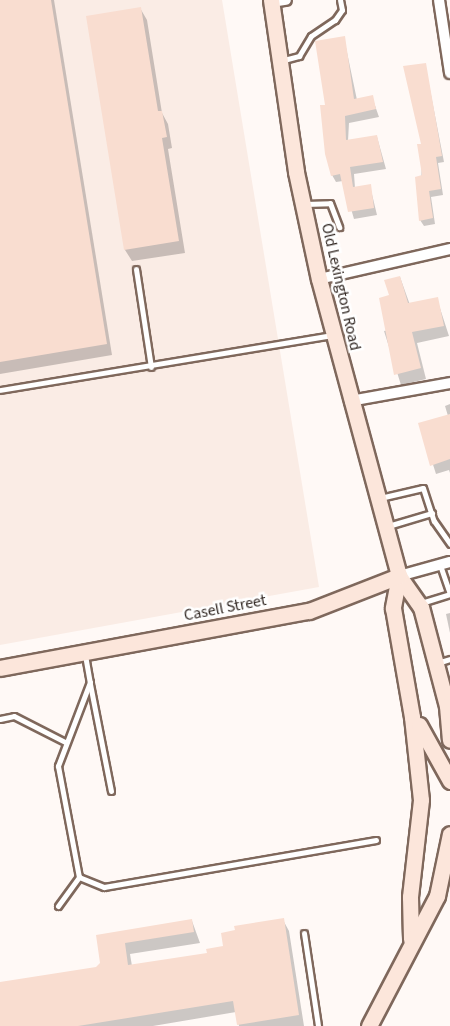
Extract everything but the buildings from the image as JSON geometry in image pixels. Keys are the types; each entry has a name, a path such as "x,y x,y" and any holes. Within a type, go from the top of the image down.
{"main road":[{"name":"Old Lexington Road","path":"276,1 280,61 303,204 319,279 399,576 419,604 443,661 450,740"},
{"name":"Old Lexington Road","path":"399,576 393,608 409,697"},
{"name":"Casell Street","path":"0,668 309,611 399,576"},
{"path":"409,697 424,740 450,782"},
{"path":"409,697 421,800 410,897 411,939"},
{"path":"369,1026 411,939 437,896 450,834"}],"street":[{"path":"439,0 450,73"},
{"path":"319,279 450,249"},
{"path":"350,401 450,383"},
{"name":"Casell Street","path":"399,576 445,564"}],"lane":[{"path":"280,61 299,56 311,36 335,20 342,10 340,0"},
{"path":"303,204 330,203 339,227"},
{"path":"136,269 151,367"},
{"path":"0,390 151,367 333,335"},
{"path":"378,498 423,488 442,536 450,542"},
{"path":"387,527 432,513"},
{"path":"419,604 450,594 445,564"},
{"path":"84,653 111,791"},
{"path":"58,906 79,877 58,766 65,742 90,682"},
{"path":"0,719 14,716 65,742"},
{"path":"79,877 104,886 376,840"},
{"path":"304,933 318,1026"}],"shaded area":[{"path":"0,0 222,0 319,587 0,645"}]}
